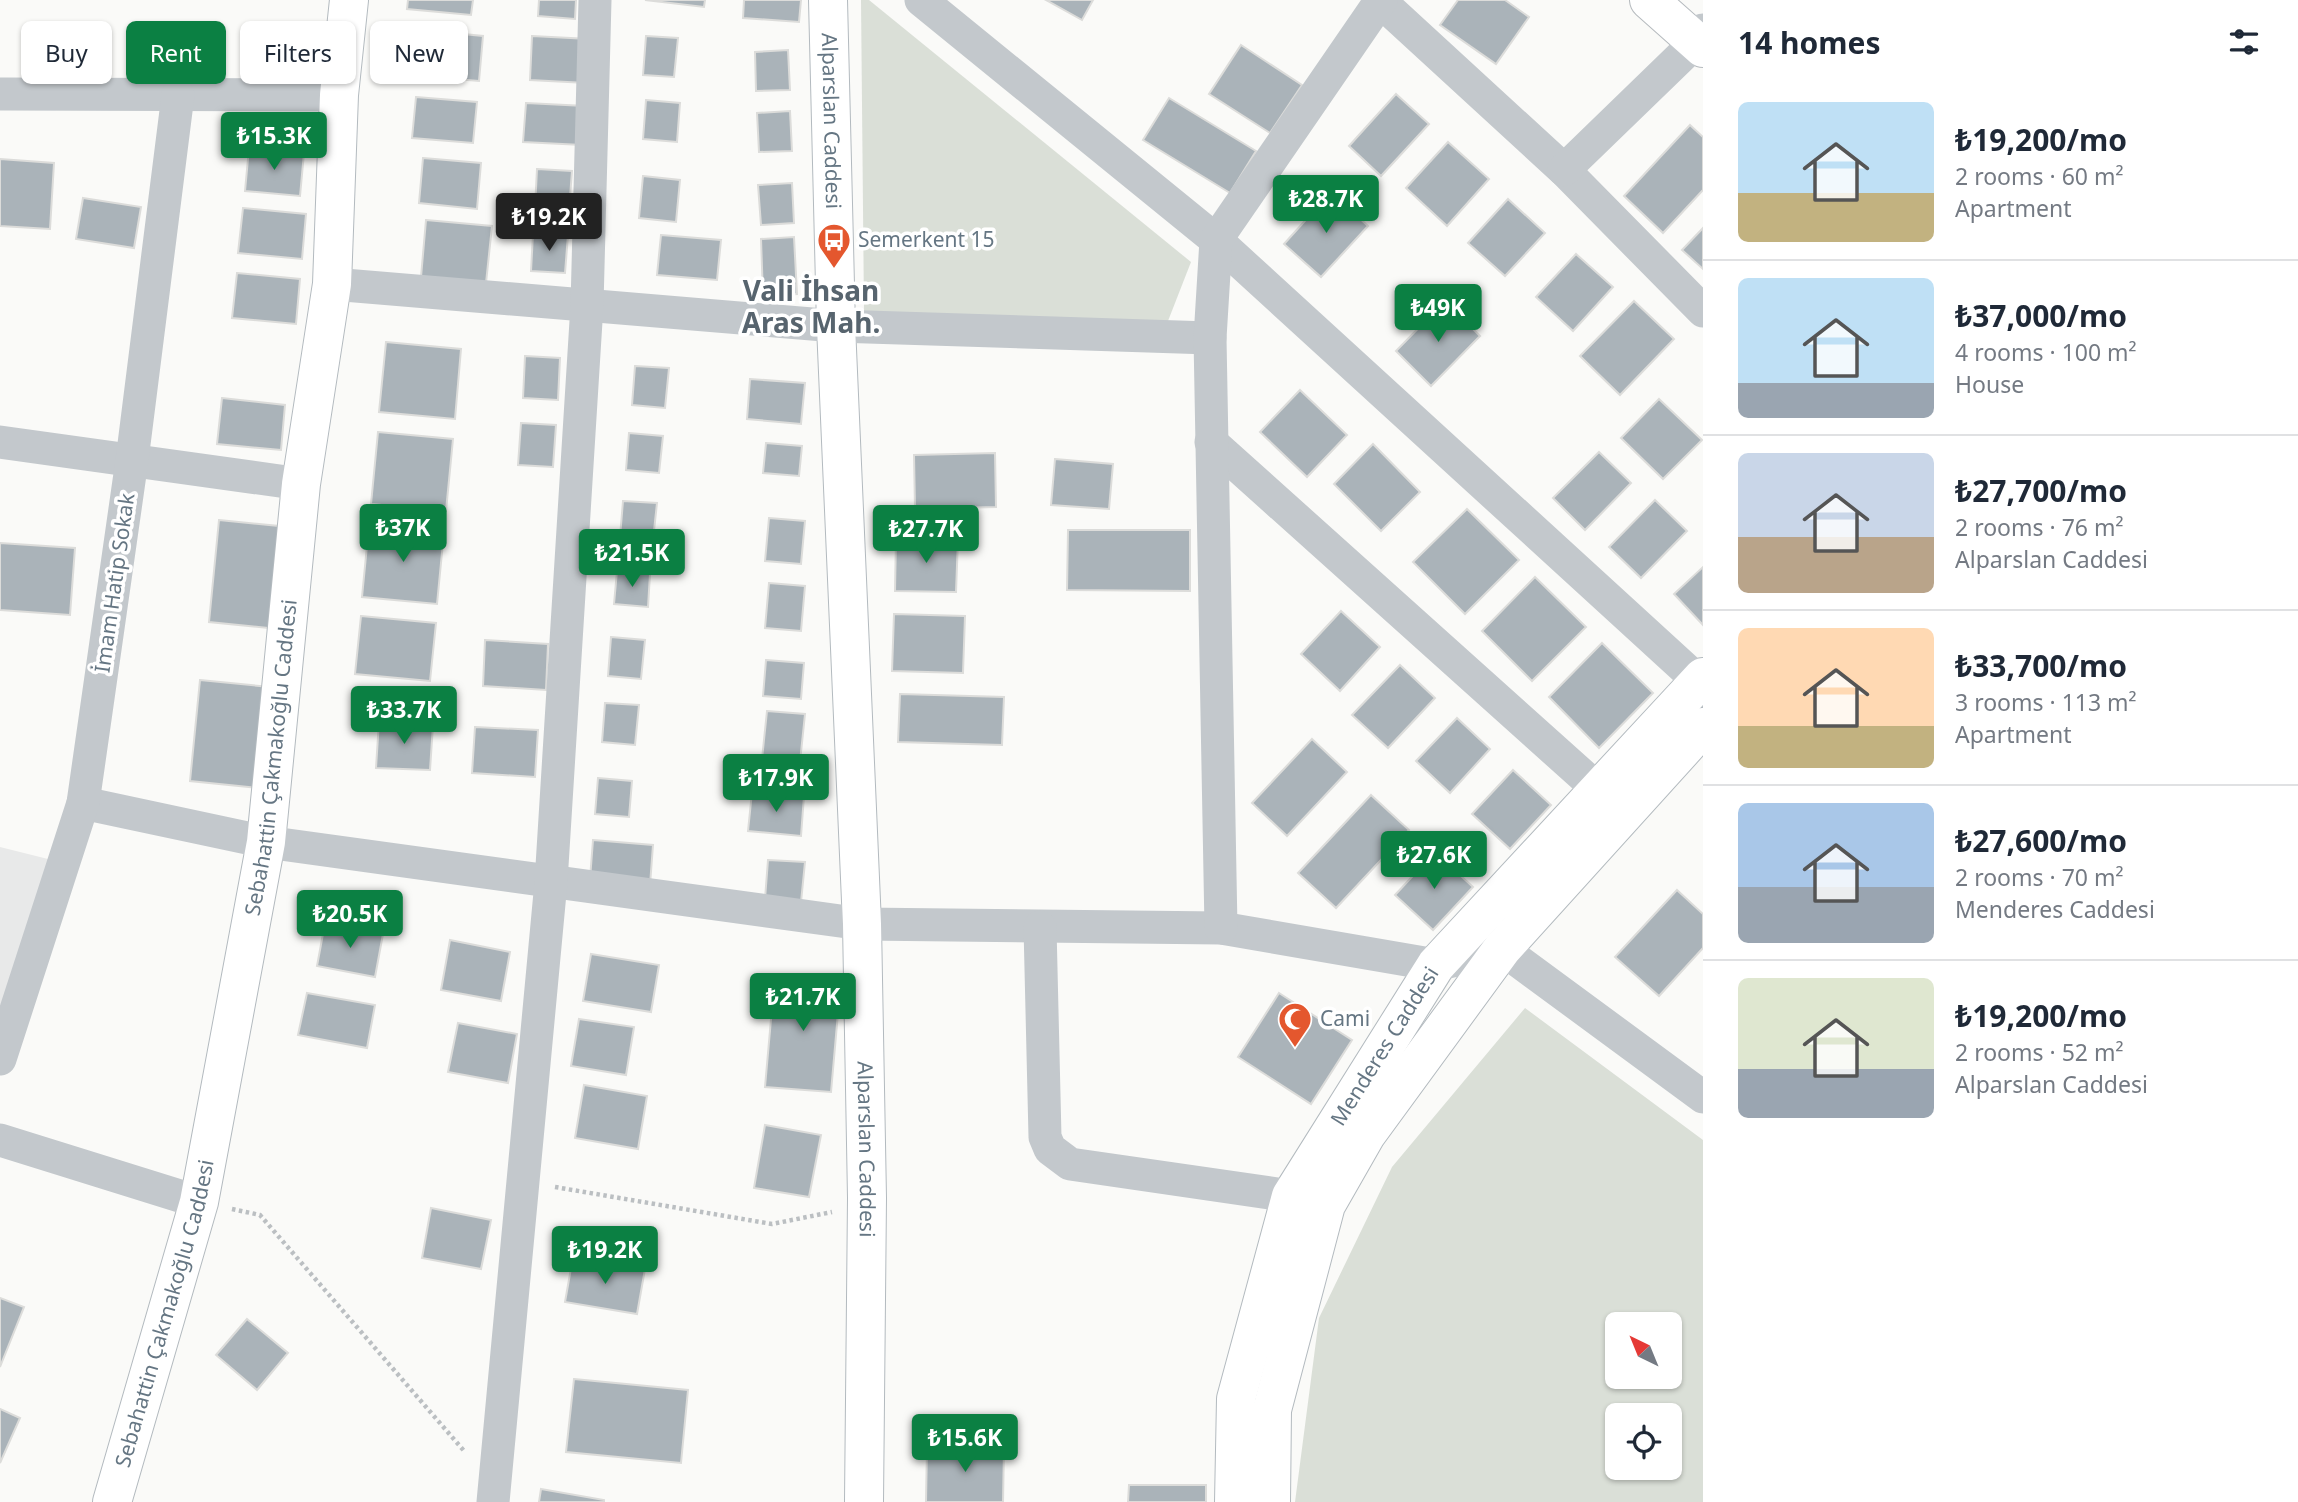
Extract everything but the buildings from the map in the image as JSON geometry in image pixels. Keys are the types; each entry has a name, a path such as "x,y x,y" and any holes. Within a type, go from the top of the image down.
{"main road":[{"name":"Sebahattin Çakmakoğlu Caddesi","path":"113,1502 199,1202 266,842 301,484 332,284 339,94 349,0"},
{"name":"Alparslan Caddesi","path":"828,0 836,326 862,925 867,1199 864,1502"},
{"path":"1649,0 1701,40"},
{"name":"Menderes Caddesi","path":"1234,1502 1236,1399 1308,1200 1436,965 1701,682"},
{"name":"Menderes Caddesi","path":"1271,1502 1272,1410 1308,1200 1366,1135 1502,949 1703,727"}],"street":[{"path":"494,1494 551,882 587,305 595,0"},
{"path":"922,0 1216,240 1701,682"},
{"path":"1221,928 1210,338 1216,240 1381,1 1564,170 1703,311"},
{"path":"1564,170 1701,40"},
{"path":"0,94 339,94"},
{"name":"İmam Hatip Sokak","path":"0,1059 83,803 132,460 178,95"},
{"path":"332,284 836,326 1210,338"},
{"path":"0,442 301,484"},
{"path":"1211,442 1600,791"},
{"path":"83,803 266,842 862,925 1221,928 1436,965 1502,949 1703,1097"},
{"path":"1040,927 1045,1137 1060,1158 1070,1164 1308,1200"},
{"path":"0,1140 199,1202"}],"path":[{"path":"523,1181 772,1224 826,1214 867,1199"},
{"path":"199,1202 260,1215 494,1494"}],"shaded area":[{"path":"861,0 869,0 1191,262 1168,321 864,312"},
{"path":"0,847 52,860 0,1007"},
{"path":"1525,1008 1703,1140 1703,1502 1295,1502 1319,1318 1392,1167"}],"place":[{"name":"Semerkent 15","path":"834,270"},
{"name":"Cami","path":"1295,1049"}],"district":[{"name":"Vali İhsan Aras Mah.","path":"811,307"}]}
